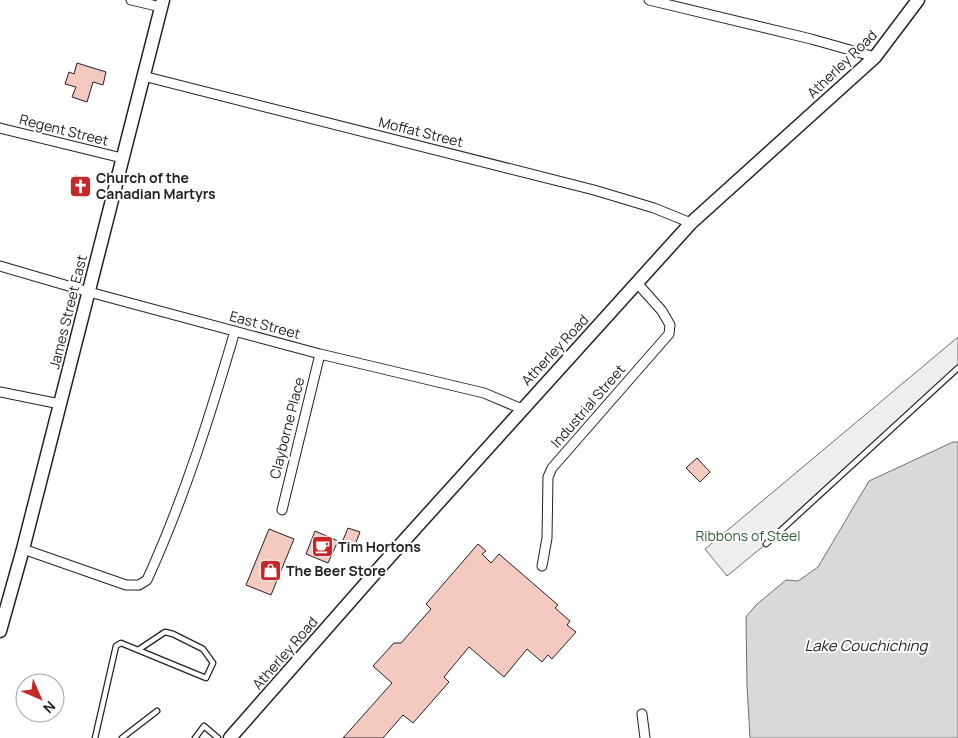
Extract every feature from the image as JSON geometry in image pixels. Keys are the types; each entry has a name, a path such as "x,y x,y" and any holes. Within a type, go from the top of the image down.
{"main road":[{"name":"Atherley Road","path":"230,738 382,564 691,223 875,57 918,0"},
{"name":"James Street East","path":"0,631 23,549 162,4"}],"street":[{"path":"131,0 162,4"},
{"path":"649,0 811,39 875,57"},
{"name":"Moffat Street","path":"143,76 594,190 654,208 691,223"},
{"name":"Regent Street","path":"0,128 122,158"},
{"name":"East Street","path":"0,266 320,354 484,394 522,409"},
{"name":"Industrial Street","path":"542,566 546,538 548,477 552,468 669,334 670,325 662,311 637,284"},
{"path":"23,549 126,585 139,585 147,580 198,452 221,383 235,331"},
{"name":"Clayborne Place","path":"282,510 320,354"},
{"path":"0,392 60,404"},
{"path":"642,714 644,738"}],"lane":[{"path":"766,544 958,368"},
{"path":"95,738 116,646 121,643 138,650 206,678 213,663 203,649 165,632 138,650"},
{"path":"122,738 157,711"},
{"path":"195,738 204,726 218,738"}],"green space":[{"name":"Ribbons of Steel","path":"958,337 958,368 766,544 727,576 705,549"}],"water":[{"name":"Lake Couchiching","path":"953,442 958,442 958,738 750,738 746,617 756,605 786,580 798,581 818,567 869,481"}],"building":[{"path":"77,63 106,72 103,85 93,82 87,102 72,97 76,87 65,84 69,72 74,74"},
{"name":"Church of the Canadian Martyrs","path":"75,176 89,179 85,197 71,193"},
{"path":"697,458 710,472 700,482 686,468"},
{"path":"348,528 360,532 355,545 343,540"},
{"path":"269,529 294,539 271,595 246,585"},
{"name":"Tim Hortons","path":"315,531 338,541 328,563 306,554"},
{"path":"478,544 486,551 482,554 491,563 499,554 558,605 555,608 570,621 567,625 576,632 552,659 548,655 542,662 527,649 504,677 469,647 444,677 449,682 413,723 403,715 383,738 343,738 392,683 373,666 394,643 401,643 431,609 426,604"}],"place":[{"name":"Church of the Canadian Martyrs","path":"80,186"},
{"name":"Tim Hortons","path":"322,547"},
{"name":"The Beer Store","path":"270,571"}]}
